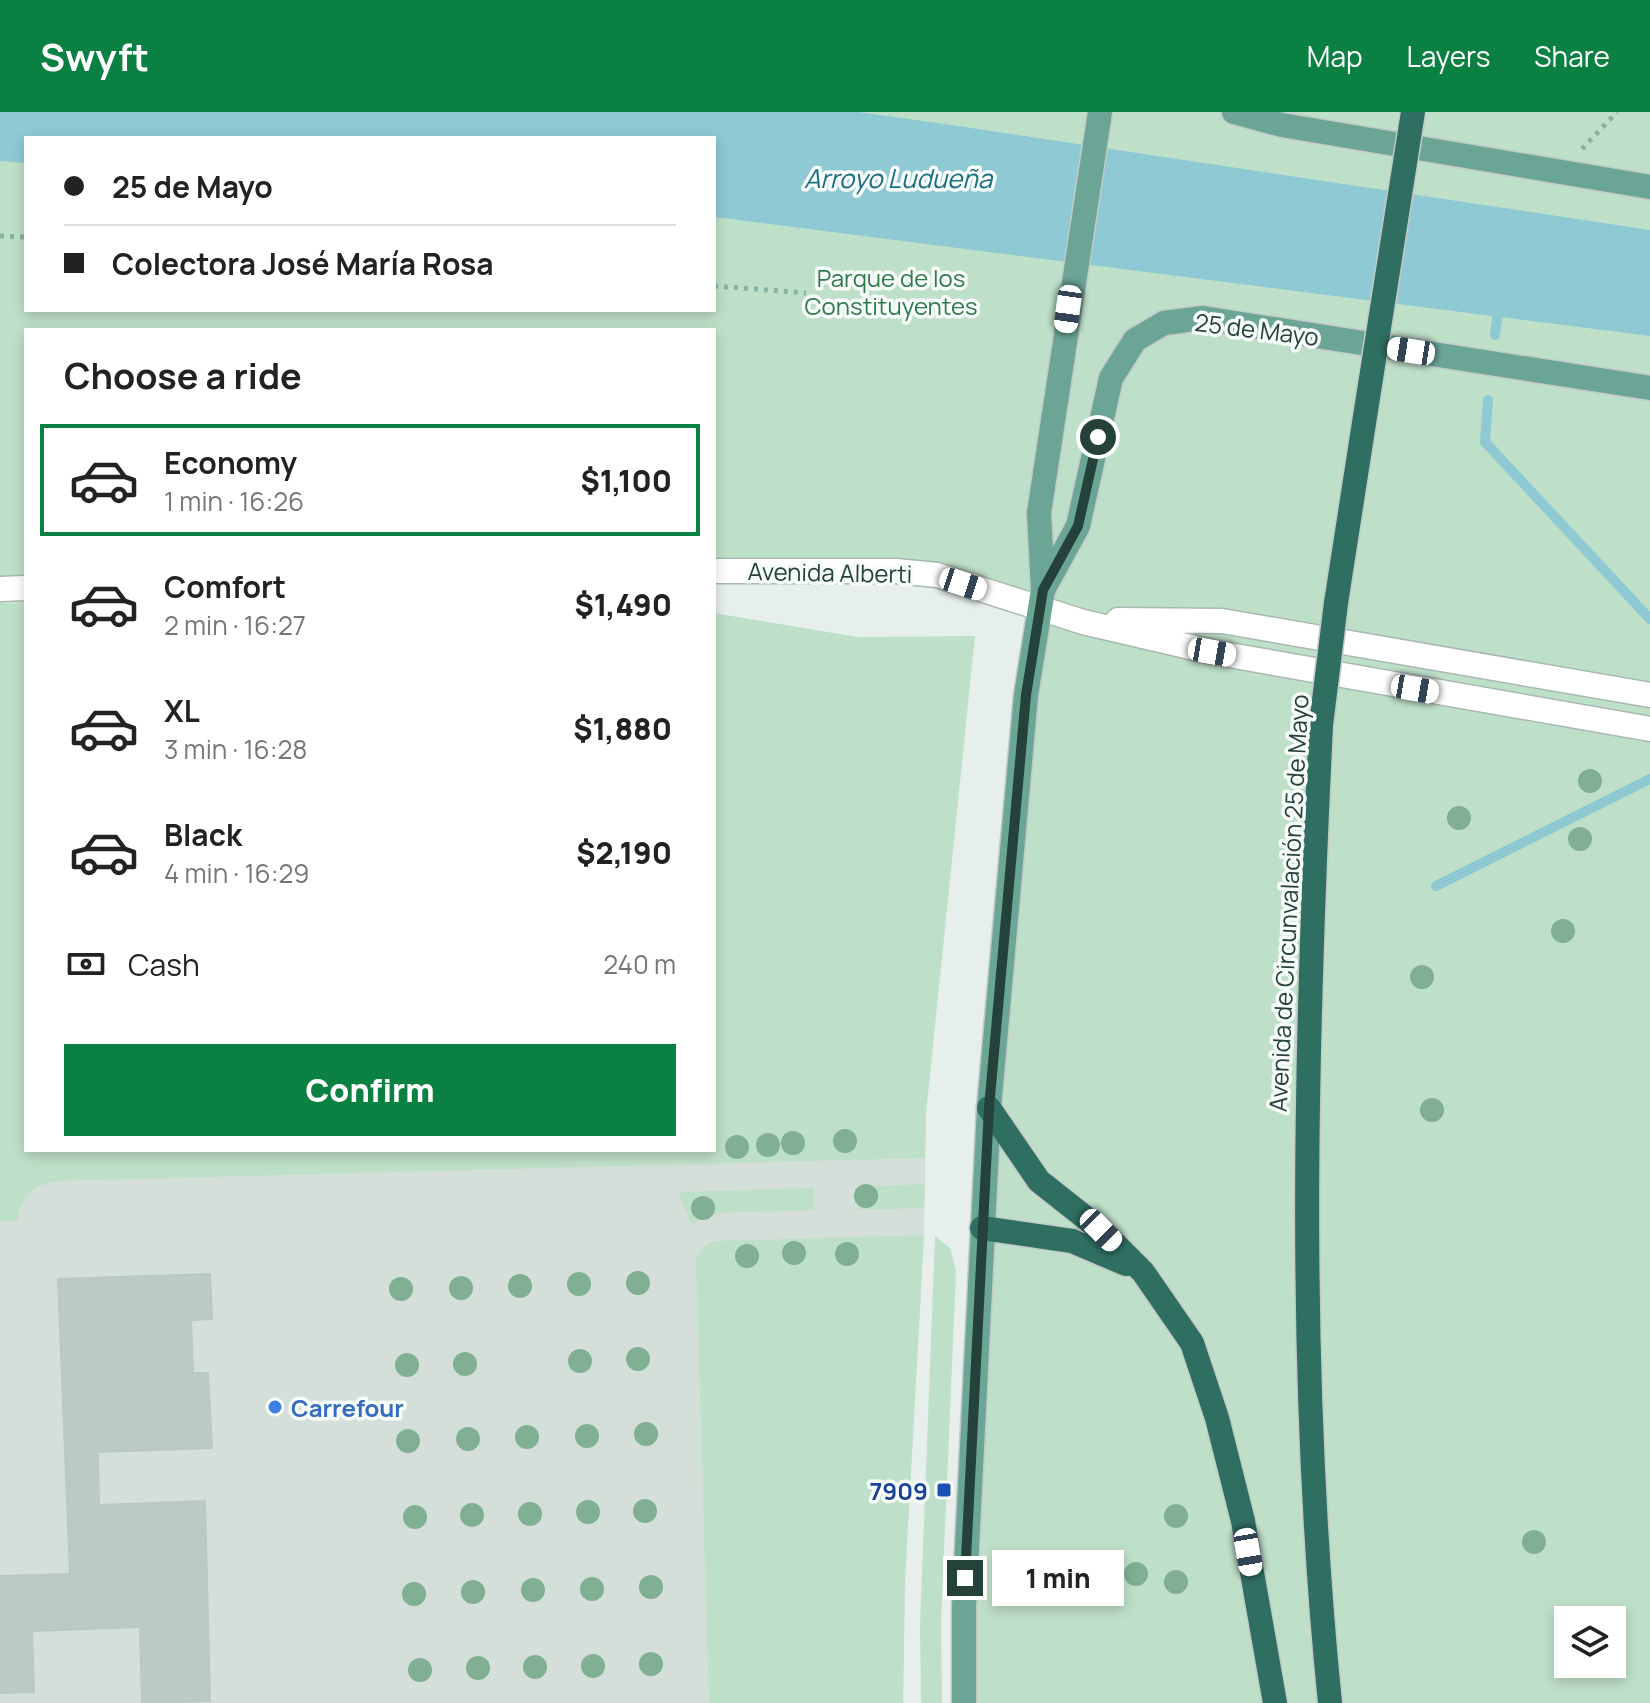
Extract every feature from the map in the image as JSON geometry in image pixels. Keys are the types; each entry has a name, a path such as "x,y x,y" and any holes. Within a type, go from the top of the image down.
{"highway":[{"name":"Avenida de Circunvalación 25 de Mayo","path":"1330,1703 1308,1414 1304,1214 1311,925 1321,725 1336,603 1413,112"},
{"path":"989,1108 1039,1181 1101,1230 1143,1272 1192,1343 1217,1418 1243,1521 1275,1703"},
{"path":"982,1228 1072,1241 1143,1272"}],"main road":[{"path":"964,1703 964,1607 989,1108 1026,695 1041,600 1039,513 1100,112"},
{"path":"1234,112 1282,125 1650,187"},
{"name":"25 de Mayo","path":"1041,600 1078,526 1111,378 1135,340 1164,323 1203,318 1650,388"}],"street":[{"name":"Avenida Alberti","path":"716,571 896,571 937,575 1041,600 1083,622 1212,652 1650,729"},
{"path":"0,589 24,588"},
{"name":"Avenida Alberti","path":"1083,622 1138,619 1222,621 1650,695"}],"path":[{"path":"1558,171 1617,112"},
{"path":"0,236 24,237"},
{"path":"716,286 806,293"}],"shaded area":[{"path":"0,724 24,1152 716,1152 926,1114 924,1235 905,1579 903,1703 0,1703"}],"green space":[{"name":"Parque de los Constituyentes","path":"0,112 1650,112 1650,1703 964,1703 970,1491 1039,609 937,575 716,571 716,328 24,328 24,588 0,589"},
{"path":"24,602 24,1152 716,1152 716,613 857,637 975,636 926,1114 925,1158 56,1181 29,1194 19,1212 18,1221 0,1221 0,603"},
{"path":"925,1184 924,1208 858,1210 858,1187"},
{"path":"814,1188 814,1210 718,1213 691,1224 680,1196 680,1192"},
{"path":"924,1235 905,1579 903,1703 709,1703 696,1259 706,1245 715,1241"},
{"path":"935,1236 950,1248 956,1271 941,1622 942,1703 921,1703 920,1625"}],"water":[{"name":"Arroyo Ludueña","path":"0,112 858,112 1650,230 1650,336 716,217 716,136 24,136 24,163 0,161"}],"building":[{"path":"210,1274 212,1319 191,1320 193,1373 208,1373 212,1448 98,1452 99,1505 205,1501 210,1701 142,1703 140,1627 32,1631 34,1692 0,1693 0,1576 70,1574 58,1279"}],"waterway":[{"path":"1495,335 1499,305"},
{"path":"1488,400 1485,442 1650,619"},
{"path":"1436,886 1650,779"}],"place":[{"name":"Carrefour","path":"275,1407"},
{"name":"7909","path":"944,1490"}],"route":[{"path":"965,1578 989,1108 1026,695 1043,590 1078,526 1098,437"}]}
